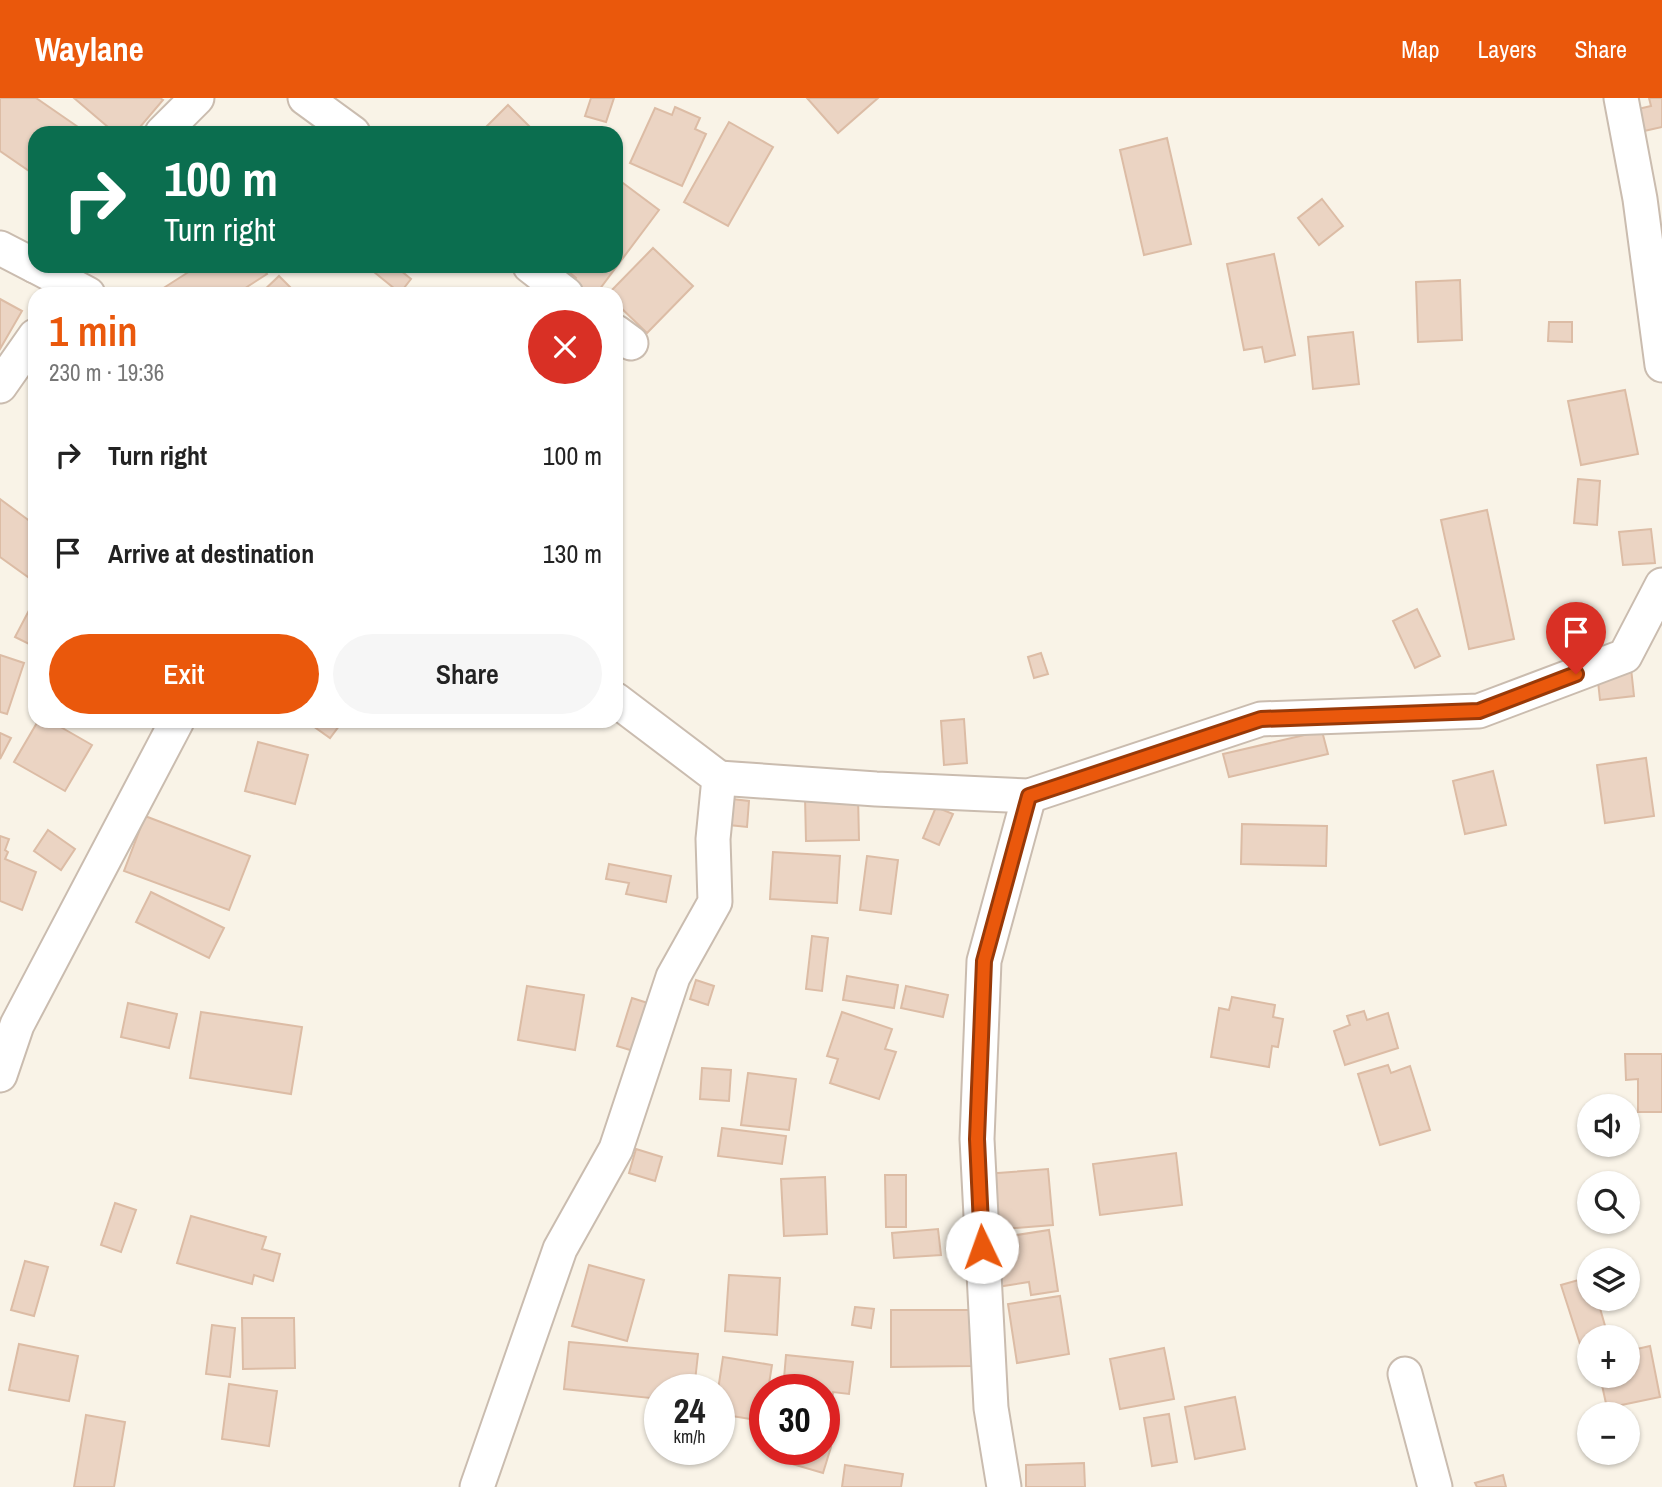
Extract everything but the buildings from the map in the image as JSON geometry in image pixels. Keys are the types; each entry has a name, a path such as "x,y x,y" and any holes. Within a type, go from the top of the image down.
{"street":[{"path":"169,126 197,98"},
{"path":"305,98 343,126"},
{"path":"1621,98 1640,199 1662,364"},
{"path":"49,273 69,287"},
{"path":"539,273 557,287"},
{"path":"0,386 28,346"},
{"path":"623,706 719,778 1029,796 1261,719 1479,711 1625,656 1662,584"},
{"path":"0,1075 17,1025 173,728"},
{"path":"477,1487 560,1249 617,1149 673,977 715,902 713,839 719,778"},
{"path":"1004,1487 991,1408 977,1139 984,961 1029,796"},
{"path":"1405,1374 1435,1487"}],"route":[{"path":"982,1247 977,1139 984,961 1029,796 1261,719 1479,711 1576,674"}]}
